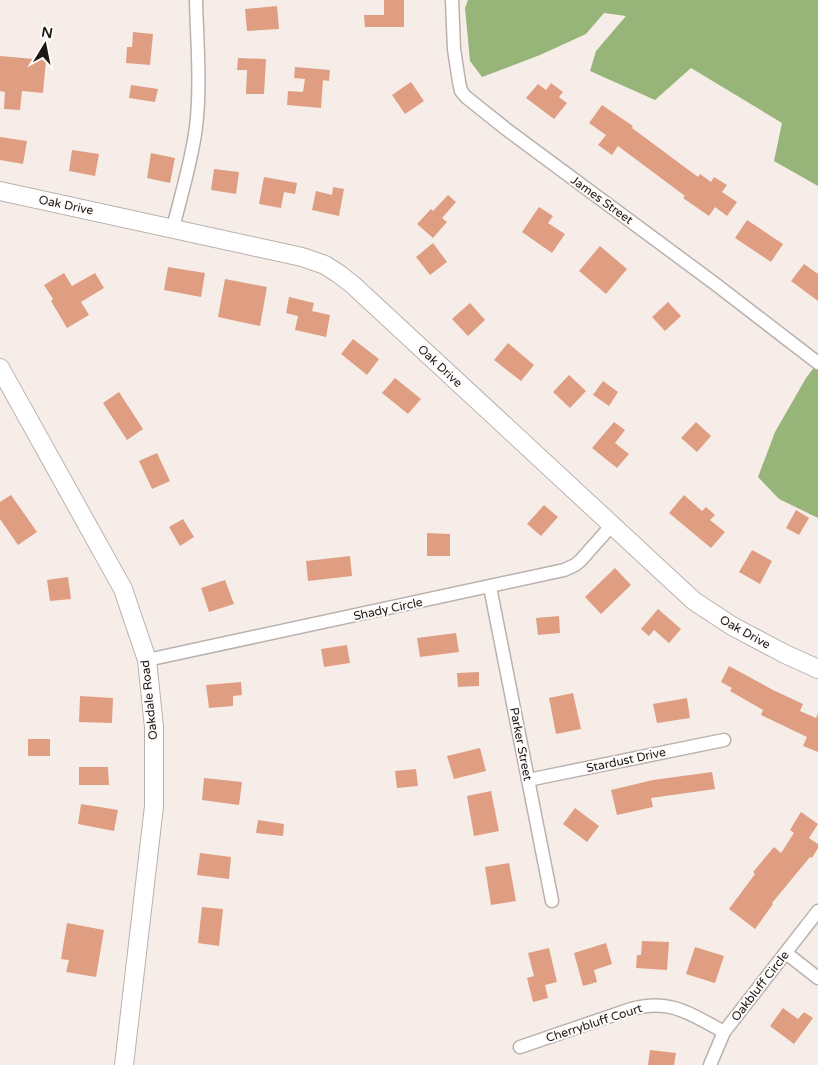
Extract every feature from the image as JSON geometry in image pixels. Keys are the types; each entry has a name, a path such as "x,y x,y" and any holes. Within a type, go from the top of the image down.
{"street":[{"path":"172,228 196,128 199,94 196,0"},
{"name":"James Street","path":"452,0 454,49 461,91 466,97 514,135 714,282 818,363"},
{"name":"Oak Drive","path":"0,191 302,257 325,265 353,285 694,601 732,626 784,654 818,669"},
{"name":"Oakdale Road","path":"0,368 123,588 147,660 154,727 154,806 124,1065"},
{"name":"Shady Circle","path":"147,660 564,570 580,561 612,525"},
{"name":"Parker Street","path":"490,587 552,901"},
{"name":"Stardust Drive","path":"528,780 724,740"},
{"name":"Oakbluff Circle","path":"710,1065 724,1032 818,911"},
{"path":"786,953 818,978"},
{"name":"Cherrybluff Court","path":"520,1047 641,1006 667,1006 682,1010 724,1032"}],"green space":[{"path":"468,0 818,0 818,186 774,161 782,123 691,68 655,100 590,71 596,51 626,16 604,13 586,34 540,55 482,77 470,61 465,8"},
{"path":"818,362 818,518 779,499 758,477 775,432 806,378"}],"building":[{"path":"384,0 404,0 404,27 365,27 364,15 384,15"},
{"path":"277,6 279,29 247,31 245,9"},
{"path":"133,32 153,34 150,65 126,63 127,47 132,47"},
{"path":"0,56 46,60 43,93 22,91 20,110 4,109 5,92 0,91"},
{"path":"238,58 266,59 264,94 246,94 247,70 237,70"},
{"path":"295,67 330,70 329,81 323,80 321,108 287,105 288,91 303,92 305,79 294,78"},
{"path":"411,82 424,101 405,114 392,95"},
{"path":"551,83 563,92 559,97 567,103 554,119 526,98 538,84 546,90"},
{"path":"131,85 158,89 155,102 129,98"},
{"path":"602,105 633,126 632,128 698,177 700,174 711,182 714,177 727,185 722,192 737,202 727,216 715,207 709,216 683,198 685,196 618,146 612,155 598,145 606,135 589,123"},
{"path":"0,137 27,141 23,164 0,160"},
{"path":"72,150 99,154 95,176 69,171"},
{"path":"151,153 175,158 170,183 147,178"},
{"path":"214,169 239,172 236,194 211,190"},
{"path":"264,177 297,183 295,194 284,192 281,208 259,204"},
{"path":"333,187 344,189 339,216 312,210 316,191 332,195"},
{"path":"448,195 456,202 442,218 447,222 433,238 417,224"},
{"path":"539,207 553,216 548,223 565,234 552,253 522,232"},
{"path":"747,220 783,244 771,262 735,238"},
{"path":"433,243 447,262 430,275 416,257"},
{"path":"600,246 627,269 606,294 579,271"},
{"path":"804,264 818,274 818,301 791,281"},
{"path":"168,267 205,273 201,297 164,290"},
{"path":"64,273 72,286 95,273 104,288 81,302 89,315 67,328 44,285"},
{"path":"225,279 267,287 260,326 218,317"},
{"path":"289,297 314,303 312,311 330,315 326,337 295,330 298,316 286,313"},
{"path":"668,302 681,316 665,331 652,317"},
{"path":"470,303 485,320 468,336 452,319"},
{"path":"353,339 379,359 367,375 341,354"},
{"path":"508,343 534,365 521,381 494,360"},
{"path":"569,375 586,391 570,408 553,392"},
{"path":"395,378 421,399 408,414 382,393"},
{"path":"603,381 618,392 609,406 593,395"},
{"path":"119,392 143,429 127,440 103,403"},
{"path":"614,422 625,430 615,443 629,454 617,468 592,448"},
{"path":"696,422 711,436 697,452 681,438"},
{"path":"157,453 170,481 152,489 139,461"},
{"path":"11,495 37,532 18,545 0,519 0,502"},
{"path":"684,495 702,511 706,507 715,515 710,520 725,532 711,548 669,513"},
{"path":"544,505 558,517 541,536 527,524"},
{"path":"796,510 809,518 799,535 786,528"},
{"path":"183,519 194,537 180,546 169,527"},
{"path":"427,533 450,534 450,556 427,556"},
{"path":"752,550 772,561 760,584 739,572"},
{"path":"350,556 352,576 308,581 306,561"},
{"path":"615,568 631,585 601,614 585,597"},
{"path":"68,577 71,599 50,601 47,580"},
{"path":"225,580 234,604 209,612 201,588"},
{"path":"658,609 681,629 669,643 654,630 649,636 641,629"},
{"path":"559,616 560,633 538,635 536,618"},
{"path":"456,633 459,652 420,657 417,638"},
{"path":"347,645 350,663 324,667 321,649"},
{"path":"729,666 803,704 800,711 816,718 818,713 818,752 803,746 807,737 761,715 763,710 730,691 732,688 721,682"},
{"path":"479,672 479,686 458,687 457,673"},
{"path":"241,682 242,695 233,696 233,706 209,708 206,685"},
{"path":"573,693 581,729 556,734 549,698"},
{"path":"80,696 113,698 112,723 79,722"},
{"path":"687,698 690,718 657,723 653,704"},
{"path":"28,739 50,739 50,756 28,756"},
{"path":"480,748 486,771 454,779 447,756"},
{"path":"79,767 108,767 109,785 79,785"},
{"path":"416,769 418,786 397,788 395,771"},
{"path":"712,772 715,789 651,798 653,807 617,815 611,790 653,780"},
{"path":"204,778 242,782 239,805 202,800"},
{"path":"491,791 499,831 474,836 467,796"},
{"path":"81,804 118,810 114,831 78,824"},
{"path":"575,808 599,826 587,842 563,824"},
{"path":"801,812 818,824 809,838 818,844 818,848 812,858 810,857 772,903 755,929 729,909 755,874 753,872 774,847 781,853 794,833 790,830"},
{"path":"258,820 284,824 283,836 256,833"},
{"path":"200,853 231,857 229,879 197,875"},
{"path":"509,863 516,901 491,905 485,867"},
{"path":"202,907 223,909 219,946 198,943"},
{"path":"67,923 104,930 96,977 66,972 69,960 61,959"},
{"path":"642,941 669,942 667,970 636,968 637,955 641,955"},
{"path":"606,943 612,964 594,970 597,982 583,986 574,953"},
{"path":"695,947 724,956 715,983 686,974"},
{"path":"549,948 557,982 545,985 548,998 533,1002 527,978 534,976 528,953"},
{"path":"783,1008 798,1019 804,1012 813,1018 794,1044 770,1026"},
{"path":"650,1050 676,1053 674,1065 648,1065"}]}
